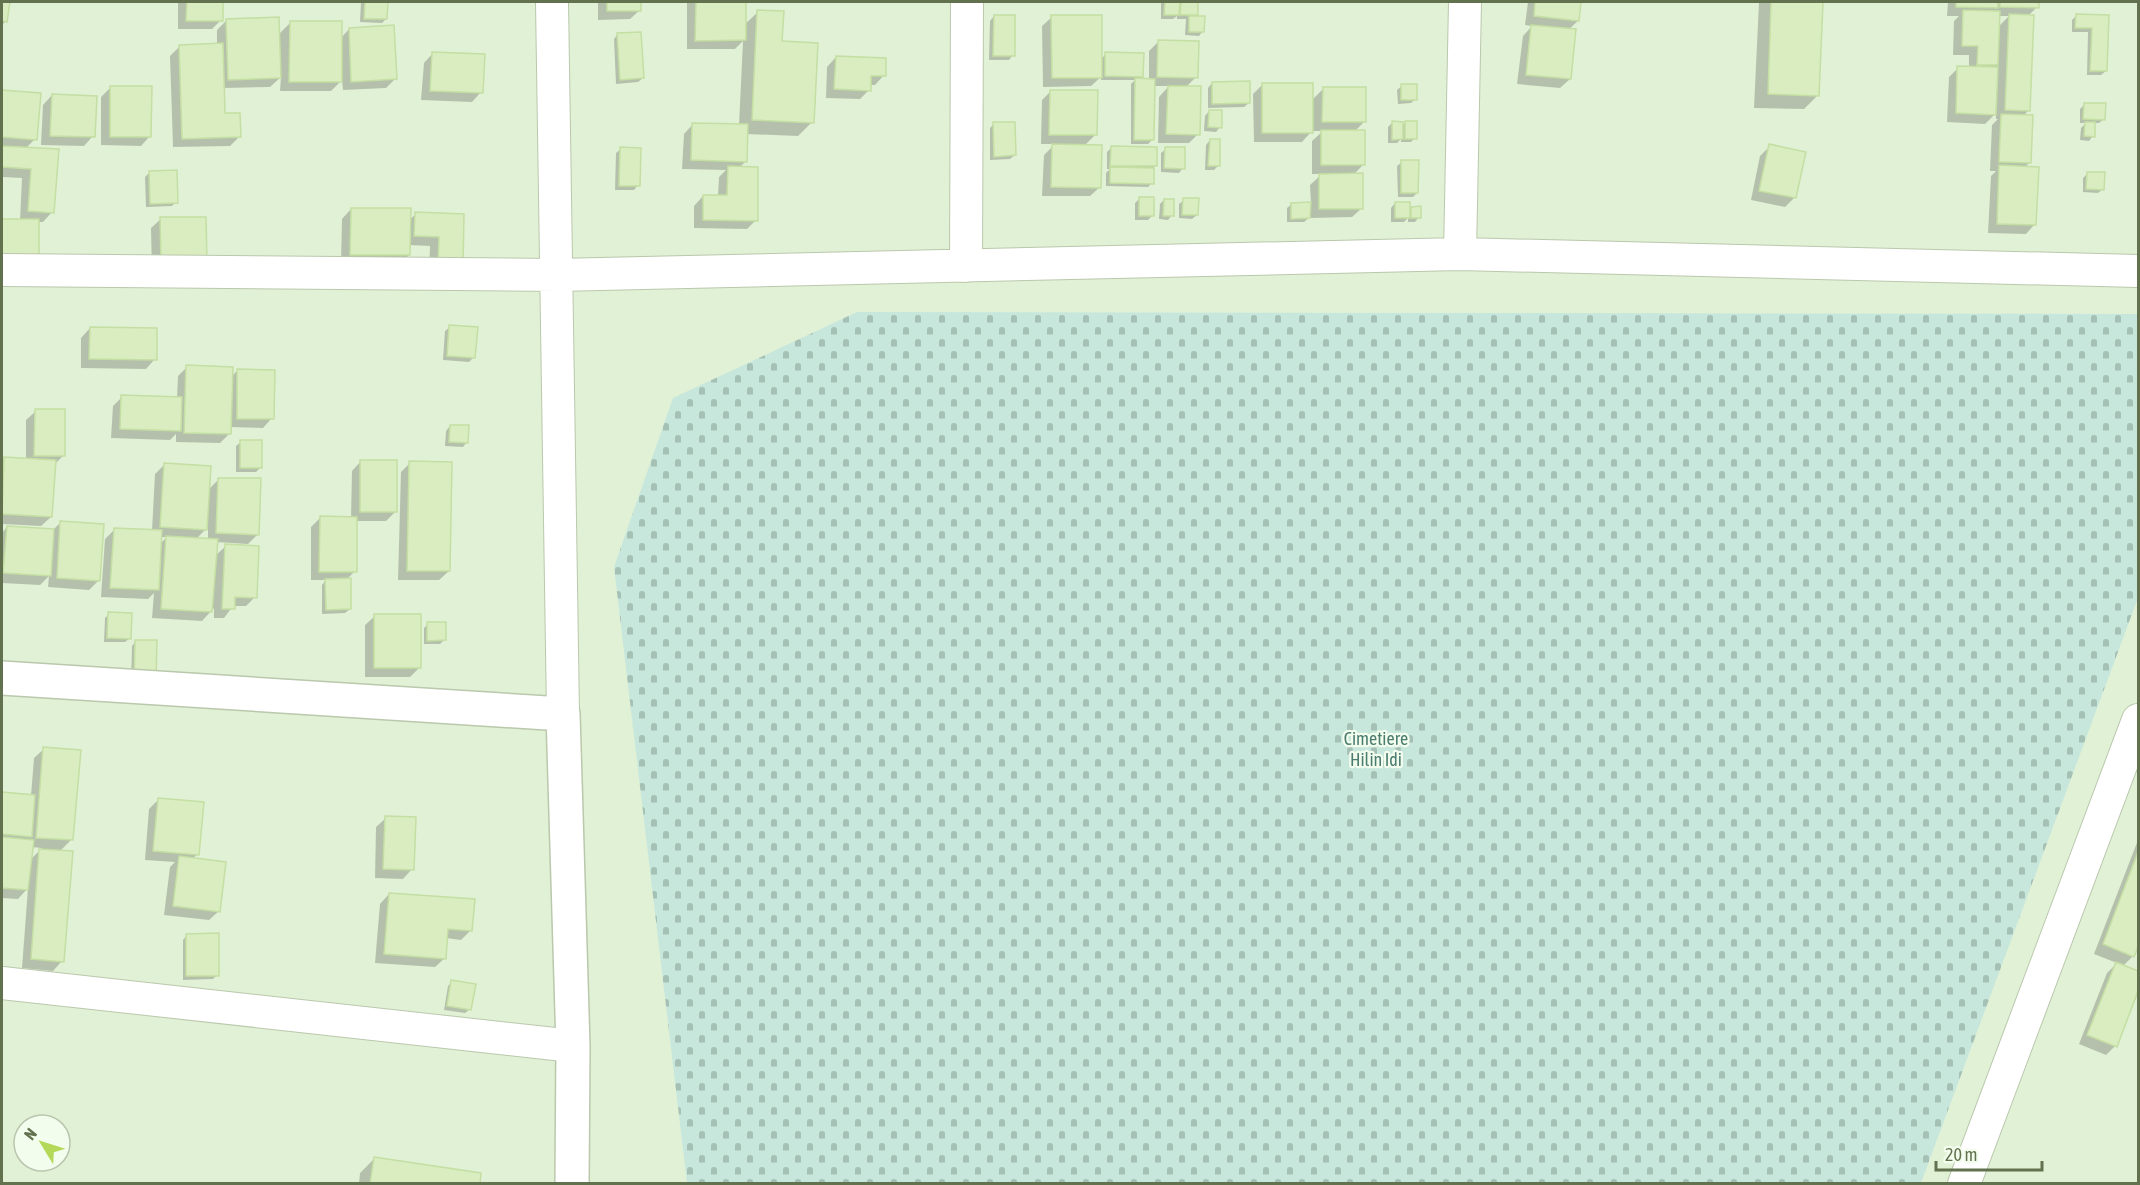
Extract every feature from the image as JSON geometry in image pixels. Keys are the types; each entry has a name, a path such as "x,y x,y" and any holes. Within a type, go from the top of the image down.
{"street":[{"path":"552,2 563,714 573,1046 572,1184"},
{"path":"966,266 967,2"},
{"path":"1460,254 1465,2"},
{"path":"2,270 556,275 1460,254 2139,272"},
{"path":"2,678 563,714"},
{"path":"1964,1184 2139,720"},
{"path":"2,983 573,1046"}],"shaded area":[{"path":"2,2 2138,2 2138,1183 2,1184"}],"green space":[{"name":"Cimetiere Hilin Idi","path":"857,312 2138,314 2138,598 1921,1183 687,1183 614,567 673,398"}],"building":[{"path":"2,2 10,2 7,22 2,21"},
{"path":"187,2 223,2 223,21 186,21"},
{"path":"365,2 388,2 387,19 364,19"},
{"path":"607,2 641,2 641,11 607,11"},
{"path":"696,2 746,2 746,40 695,41"},
{"path":"1165,2 1180,2 1179,15 1164,15"},
{"path":"1181,2 1198,2 1198,15 1180,15"},
{"path":"1535,2 1581,2 1579,21 1534,16"},
{"path":"1771,2 1823,2 1819,96 1768,94"},
{"path":"1956,2 1998,2 1998,8 1956,7"},
{"path":"2000,2 2039,2 2039,8 2000,7"},
{"path":"757,10 784,11 782,41 818,43 814,123 752,120"},
{"path":"1963,10 2000,11 1998,65 1977,65 1978,46 1962,46"},
{"path":"2009,14 2034,15 2030,111 2005,110"},
{"path":"2076,14 2109,15 2107,71 2090,71 2092,28 2075,28"},
{"path":"994,15 1015,15 1015,56 993,56"},
{"path":"1051,15 1102,15 1102,78 1052,78"},
{"path":"1189,16 1205,16 1204,32 1189,32"},
{"path":"279,17 281,78 228,80 226,19"},
{"path":"290,21 342,21 342,82 289,82"},
{"path":"394,25 397,79 351,82 349,28"},
{"path":"1531,25 1576,29 1571,79 1526,75"},
{"path":"641,32 644,78 620,80 617,33"},
{"path":"1158,40 1199,41 1198,78 1157,77"},
{"path":"223,43 225,113 240,113 241,137 182,139 179,45"},
{"path":"432,52 485,54 483,93 430,91"},
{"path":"1105,52 1144,53 1143,77 1105,76"},
{"path":"836,56 886,58 886,76 871,76 871,91 834,89"},
{"path":"1957,66 1998,67 1996,115 1956,113"},
{"path":"1135,78 1155,79 1154,140 1134,140"},
{"path":"1250,81 1250,103 1212,104 1212,82"},
{"path":"1262,83 1313,83 1313,133 1262,133"},
{"path":"1401,84 1417,84 1417,100 1401,100"},
{"path":"110,86 152,86 151,137 110,137"},
{"path":"1168,86 1201,86 1200,135 1166,134"},
{"path":"1323,87 1366,87 1366,122 1322,122"},
{"path":"2,90 41,93 37,140 2,137"},
{"path":"1050,90 1098,90 1097,135 1049,135"},
{"path":"52,94 97,96 95,137 50,136"},
{"path":"2084,103 2106,103 2105,120 2083,119"},
{"path":"1209,110 1222,110 1222,128 1208,127"},
{"path":"2001,114 2033,115 2031,163 1999,162"},
{"path":"1392,121 1403,122 1403,139 1392,140"},
{"path":"1405,121 1417,121 1417,139 1405,139"},
{"path":"993,122 1015,122 1016,155 994,157"},
{"path":"2085,122 2095,122 2095,137 2084,136"},
{"path":"692,123 748,124 747,162 691,160"},
{"path":"1321,130 1365,130 1365,165 1321,165"},
{"path":"1210,139 1220,139 1220,166 1208,166"},
{"path":"1052,144 1102,145 1101,188 1051,187"},
{"path":"1769,144 1806,152 1796,198 1759,191"},
{"path":"2,146 59,149 54,213 28,211 31,169 2,167"},
{"path":"1111,146 1157,147 1157,166 1110,166"},
{"path":"620,147 641,148 640,186 619,186"},
{"path":"1165,147 1185,147 1185,169 1164,168"},
{"path":"1401,160 1419,160 1418,193 1401,193"},
{"path":"1999,165 2039,167 2036,225 1997,224"},
{"path":"728,166 758,167 758,221 703,220 703,195 727,195"},
{"path":"1110,167 1154,168 1154,184 1110,183"},
{"path":"177,170 178,203 150,204 149,171"},
{"path":"2087,172 2105,172 2104,190 2086,189"},
{"path":"1363,173 1363,209 1319,209 1319,174"},
{"path":"1139,197 1154,197 1154,216 1139,216"},
{"path":"1183,198 1199,198 1198,215 1182,215"},
{"path":"1164,199 1174,199 1174,216 1163,216"},
{"path":"1311,202 1310,218 1291,219 1291,203"},
{"path":"1395,202 1410,202 1410,218 1395,218"},
{"path":"1421,206 1421,218 1411,218 1411,207"},
{"path":"351,208 411,208 410,255 350,255"},
{"path":"415,212 464,214 463,268 438,267 439,237 414,236"},
{"path":"160,217 206,217 207,264 161,265"},
{"path":"2,219 39,219 39,263 2,263"},
{"path":"449,325 478,327 475,358 447,356"},
{"path":"90,327 157,328 157,360 89,359"},
{"path":"186,365 233,367 231,434 184,433"},
{"path":"237,369 275,370 274,419 237,419"},
{"path":"121,395 182,397 181,431 120,429"},
{"path":"35,409 65,409 65,456 34,456"},
{"path":"450,425 469,425 468,443 449,442"},
{"path":"240,440 262,440 262,468 240,468"},
{"path":"4,457 56,460 52,517 2,514"},
{"path":"360,460 397,460 397,512 360,512"},
{"path":"409,461 452,462 450,571 407,571"},
{"path":"164,463 211,466 207,530 160,527"},
{"path":"218,478 261,478 259,535 216,533"},
{"path":"320,516 357,517 357,572 319,572"},
{"path":"60,521 104,524 100,581 57,578"},
{"path":"7,526 54,529 51,576 3,573"},
{"path":"114,528 162,530 159,590 110,588"},
{"path":"166,536 218,539 212,612 161,609"},
{"path":"225,544 259,546 257,598 235,597 235,609 222,609"},
{"path":"351,578 351,609 326,610 325,579"},
{"path":"108,612 132,613 131,639 107,638"},
{"path":"374,614 421,614 421,668 374,668"},
{"path":"427,622 446,622 446,640 427,641"},
{"path":"135,640 157,640 156,682 134,681"},
{"path":"43,747 81,750 73,840 36,838"},
{"path":"2,792 35,795 32,837 2,834"},
{"path":"158,798 204,802 199,855 153,851"},
{"path":"385,816 416,817 414,870 383,869"},
{"path":"2,837 34,840 28,890 2,888"},
{"path":"39,849 73,851 64,962 31,959"},
{"path":"2138,852 2138,947 2134,957 2103,944"},
{"path":"179,856 226,862 220,912 173,906"},
{"path":"389,893 475,899 472,931 448,929 446,959 384,954"},
{"path":"219,933 219,976 186,976 186,934"},
{"path":"2116,962 2138,971 2138,991 2117,1047 2087,1035"},
{"path":"451,980 476,984 471,1010 447,1006"},
{"path":"374,1157 481,1173 480,1184 370,1184"}]}
